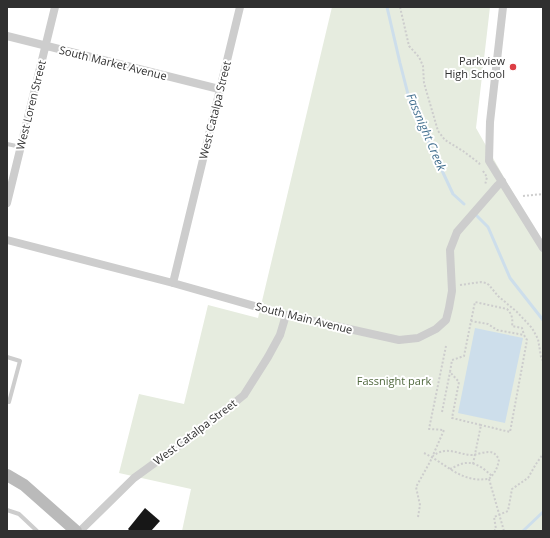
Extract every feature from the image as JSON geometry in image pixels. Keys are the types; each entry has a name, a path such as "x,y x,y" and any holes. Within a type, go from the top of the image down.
{"main road":[{"path":"7,474 24,485 76,531"}],"street":[{"name":"West Loren Street","path":"7,203 55,7"},
{"name":"West Catalpa Street","path":"173,283 240,7"},
{"path":"503,7 490,122 489,161 543,248"},
{"name":"South Market Avenue","path":"7,36 219,89"},
{"name":"South Main Avenue","path":"7,240 173,283 286,315 399,340 418,338 436,329 446,320 452,292 450,250 457,232 502,181"},
{"name":"West Catalpa Street","path":"80,531 134,478 208,424 244,395 280,335 286,315"}],"lane":[{"path":"7,144 21,147"},
{"path":"7,357 20,361 9,402 7,401"},
{"path":"7,510 19,514 36,531"}],"path":[{"path":"400,7 409,46 419,57 423,66 424,84 438,131 445,140 479,163 487,177 485,186"},
{"path":"523,196 543,194"},
{"path":"452,286 482,282 489,285 498,296 517,312 532,328 538,339 543,361"},
{"path":"442,412 452,360 464,356 475,302 507,308 512,315 512,326 522,328 527,340 510,432 482,424 452,418 459,382 450,372"},
{"path":"471,321 488,324 496,330 524,335"},
{"path":"418,517 420,505 416,487 444,430 429,429 446,346"},
{"path":"473,464 482,424"},
{"path":"432,457 439,451 455,451 465,454 494,453 499,459 499,464 490,479 504,531"},
{"path":"424,453 465,477 476,480 490,479"},
{"path":"494,531 496,529 494,517 508,511 512,489 528,478 543,454"},
{"path":"450,469 466,463 473,464 481,467 492,476"}],"green space":[{"name":"Fassnight park","path":"332,7 490,7 476,128 543,246 543,531 182,531 191,489 119,473 139,394 184,404 208,305 258,318"}],"water":[{"path":"475,328 523,338 505,423 458,413"}],"building":[{"path":"145,508 160,521 151,531 130,531 128,529"}],"waterway":[{"name":"Fassnight Creek","path":"387,7 410,102 453,194 464,204"},
{"name":"Fassnight Creek","path":"475,214 488,227 510,278 543,320"},
{"name":"Fassnight Creek","path":"523,531 543,512"}],"place":[{"name":"Parkview High School","path":"513,67"}]}
